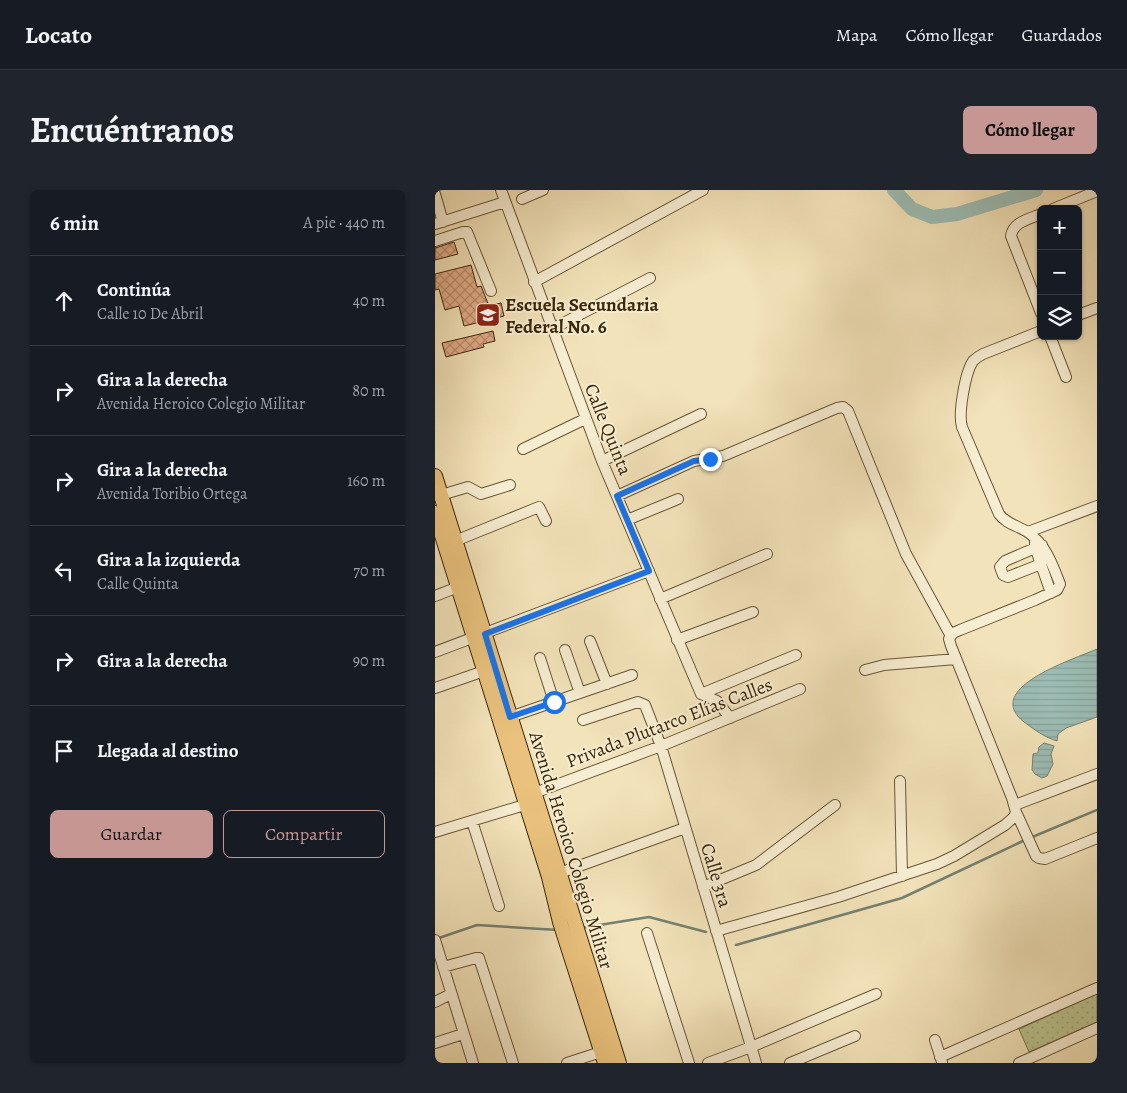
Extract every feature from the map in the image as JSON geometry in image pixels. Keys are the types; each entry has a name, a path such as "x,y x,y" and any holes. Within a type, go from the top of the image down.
{"main road":[{"name":"Avenida Heroico Colegio Militar","path":"435,476 441,495 445,545 510,717 530,799"},
{"name":"Avenida Heroico Colegio Militar","path":"435,513 458,587 479,636 484,671 530,799 554,875 574,920 573,942"},
{"name":"Avenida Heroico Colegio Militar","path":"554,875 560,922 573,942 583,973 619,1063"},
{"name":"Avenida Heroico Colegio Militar","path":"583,973 603,1057"}],"street":[{"name":"Calle Quinta","path":"501,190 585,419 701,694"},
{"path":"522,199 543,190"},
{"path":"534,282 703,190"},
{"path":"1063,205 1097,191"},
{"path":"435,194 439,223 505,202"},
{"path":"1037,216 1013,228 1011,236 1037,303"},
{"path":"435,240 467,232 491,291"},
{"path":"552,329 650,278"},
{"path":"1082,314 1097,308"},
{"path":"951,636 960,630 1059,588 1060,584 1042,559 1035,541 1004,520 999,514 962,428 960,412 974,360 983,354 1037,332"},
{"path":"1052,340 1066,377"},
{"path":"617,496 694,461 723,456 843,407 848,411 907,554 951,636 950,642 956,659 1036,856 1045,858 1097,838"},
{"path":"602,460 701,414"},
{"path":"523,449 585,419"},
{"path":"441,495 468,487 481,494 510,485"},
{"path":"627,520 678,499"},
{"path":"1042,559 1008,577 1003,575 1001,570 1001,564 1035,541 1097,506"},
{"path":"445,545 539,507 547,521"},
{"path":"660,599 767,554"},
{"path":"435,652 649,571"},
{"path":"435,596 458,587"},
{"path":"677,640 753,612"},
{"path":"590,641 607,684"},
{"path":"565,650 580,693"},
{"path":"701,694 796,655"},
{"path":"540,658 554,702"},
{"path":"865,670 884,665 956,659"},
{"path":"435,688 484,671"},
{"path":"510,717 632,675"},
{"name":"Privada Plutarco Elías Calles","path":"435,832 530,799 800,689"},
{"path":"701,694 717,701 731,718"},
{"name":"Calle 3ra","path":"583,720 638,702 645,705 661,746 756,1063"},
{"path":"1015,808 1097,774"},
{"path":"900,782 902,876"},
{"path":"703,887 756,865 835,805"},
{"path":"716,931 838,897 937,864 954,856 1005,825 1014,817 1015,808"},
{"path":"471,821 499,906"},
{"path":"554,875 685,828"},
{"path":"647,933 689,1063"},
{"path":"436,943 473,1063"},
{"path":"443,967 479,958 513,1063"},
{"path":"935,1040 942,1060 1097,988"},
{"path":"436,1000 451,994"},
{"path":"708,1063 751,1047 876,994"},
{"path":"1019,1063 1097,1028"},
{"path":"435,1043 463,1034"},
{"path":"790,1063 855,1036"},
{"path":"567,1063 603,1057"}],"green space":[{"path":"1097,994 1097,1022 1029,1052 1019,1029"}],"water":[{"path":"1097,649 1097,717 1066,728 1058,734 1057,741 1024,722 1014,710 1014,698 1022,687 1036,676"},
{"path":"1044,743 1054,746 1051,754 1053,764 1047,776 1042,778 1032,770 1033,754 1038,753 1039,747"}],"building":[{"path":"454,242 458,254 435,260 435,248"},
{"path":"471,265 477,287 481,286 489,306 501,303 504,316 464,326 459,306 445,310 439,289 435,290 435,274"},
{"name":"Escuela Secundaria Federal No. 6","path":"493,331 495,341 483,344 484,347 446,357 442,343"}],"waterway":[{"path":"894,190 912,209 932,217 957,214 1036,190"},
{"path":"1030,838 1097,810"},
{"path":"736,945 902,898 1025,840"},
{"path":"581,928 649,917 706,932"},
{"path":"436,939 477,925 558,930"}],"place":[{"name":"Escuela Secundaria Federal No. 6","path":"488,315"}],"route":[{"path":"554,702 510,717 485,634 649,571 617,496 694,461 710,459"}]}
